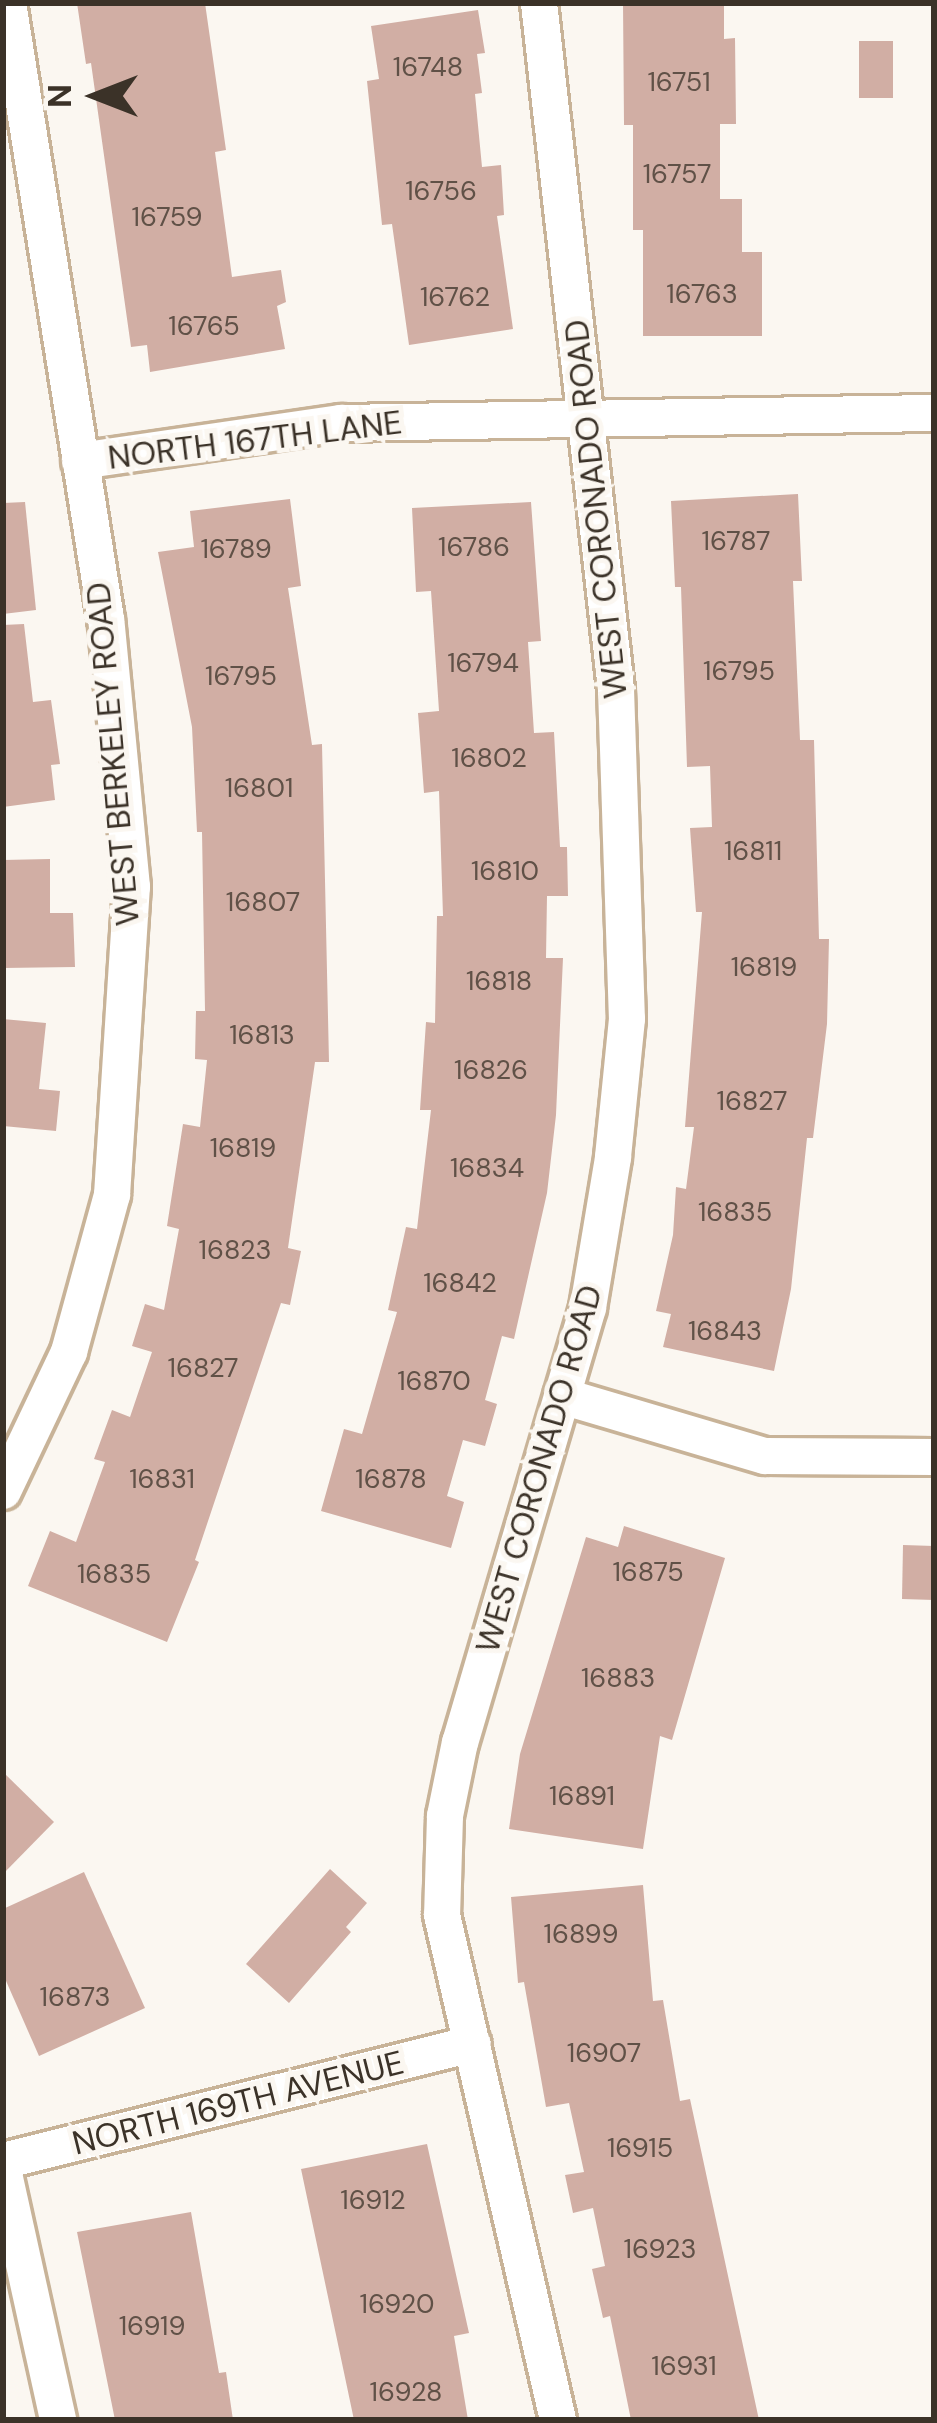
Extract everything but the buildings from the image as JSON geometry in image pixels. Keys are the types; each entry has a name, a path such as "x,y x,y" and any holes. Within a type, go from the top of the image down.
{"street":[{"name":"WEST BERKELEY ROAD","path":"3,1491 69,1352 112,1195 131,887 106,619 8,3"},
{"name":"WEST CORONADO ROAD","path":"539,3 616,688 628,1019 613,1158 588,1308 460,1742 445,1816 442,1915 558,2420"},
{"name":"NORTH 167TH LANE","path":"80,461 341,423 934,412"},
{"path":"562,1396 765,1456 934,1457"},
{"name":"NORTH 169TH AVENUE","path":"3,2165 472,2044"},
{"path":"3,2165 58,2420"}]}
